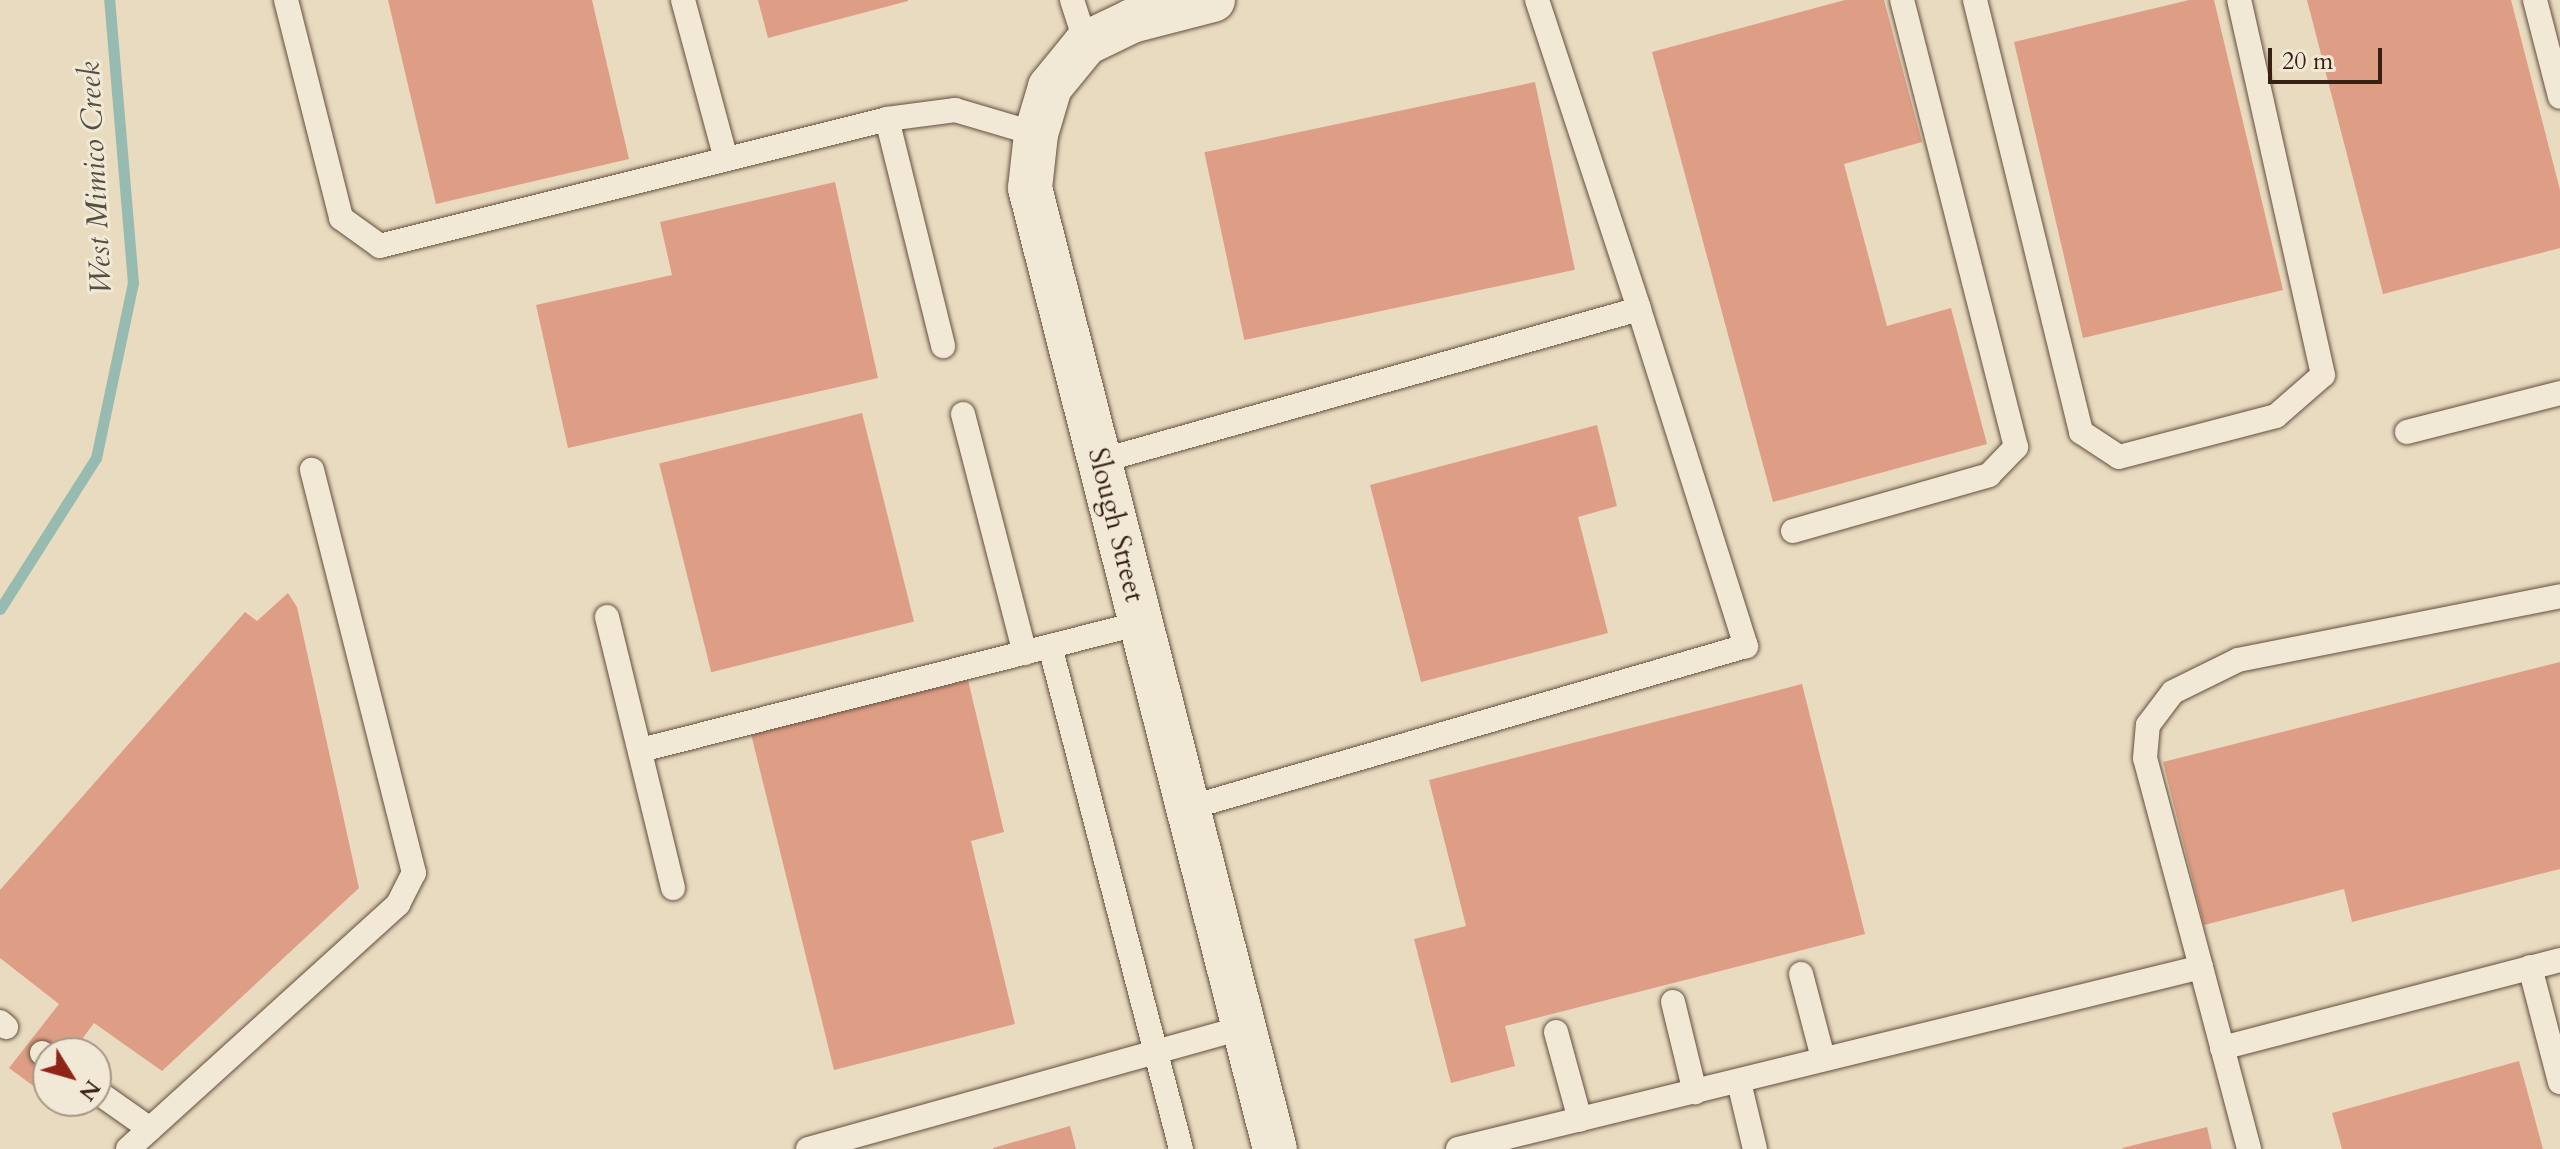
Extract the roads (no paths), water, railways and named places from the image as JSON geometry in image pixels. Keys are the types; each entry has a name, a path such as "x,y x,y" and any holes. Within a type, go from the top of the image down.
{"street":[{"name":"Slough Street","path":"1213,0 1132,21 1086,43 1050,87 1036,134 1030,188 1275,1149"}],"lane":[{"path":"286,0 341,218 380,246 725,156 887,119 955,110 1036,134"},
{"path":"683,0 725,156"},
{"path":"1072,0 1086,43"},
{"path":"1188,808 1746,646 1537,0"},
{"path":"1793,531 1989,475 2016,447 1902,0"},
{"path":"1975,0 2081,432 2119,457 2276,416 2323,375 2239,0"},
{"path":"2535,0 2560,97"},
{"path":"887,119 943,346"},
{"path":"1100,461 1639,309"},
{"path":"2407,432 2560,393"},
{"path":"963,414 1025,653"},
{"path":"128,1149 398,904 414,873 312,470"},
{"path":"2249,1149 2145,758 2148,725 2173,692 2238,660 2560,596"},
{"path":"607,617 673,888"},
{"path":"641,750 1141,623"},
{"path":"1050,646 1181,1149"},
{"path":"2222,1048 2560,960"},
{"path":"1458,1149 2201,967"},
{"path":"2530,967 2560,1082"},
{"path":"1801,974 1823,1058"},
{"path":"1673,1002 1695,1092"},
{"path":"808,1149 1244,1027"},
{"path":"1556,1032 1580,1120"},
{"path":"1739,1082 1755,1149"},
{"path":"112,1102 150,1129"}],"waterway":[{"name":"West Mimico Creek","path":"0,609 96,458 133,283 109,0"}]}
